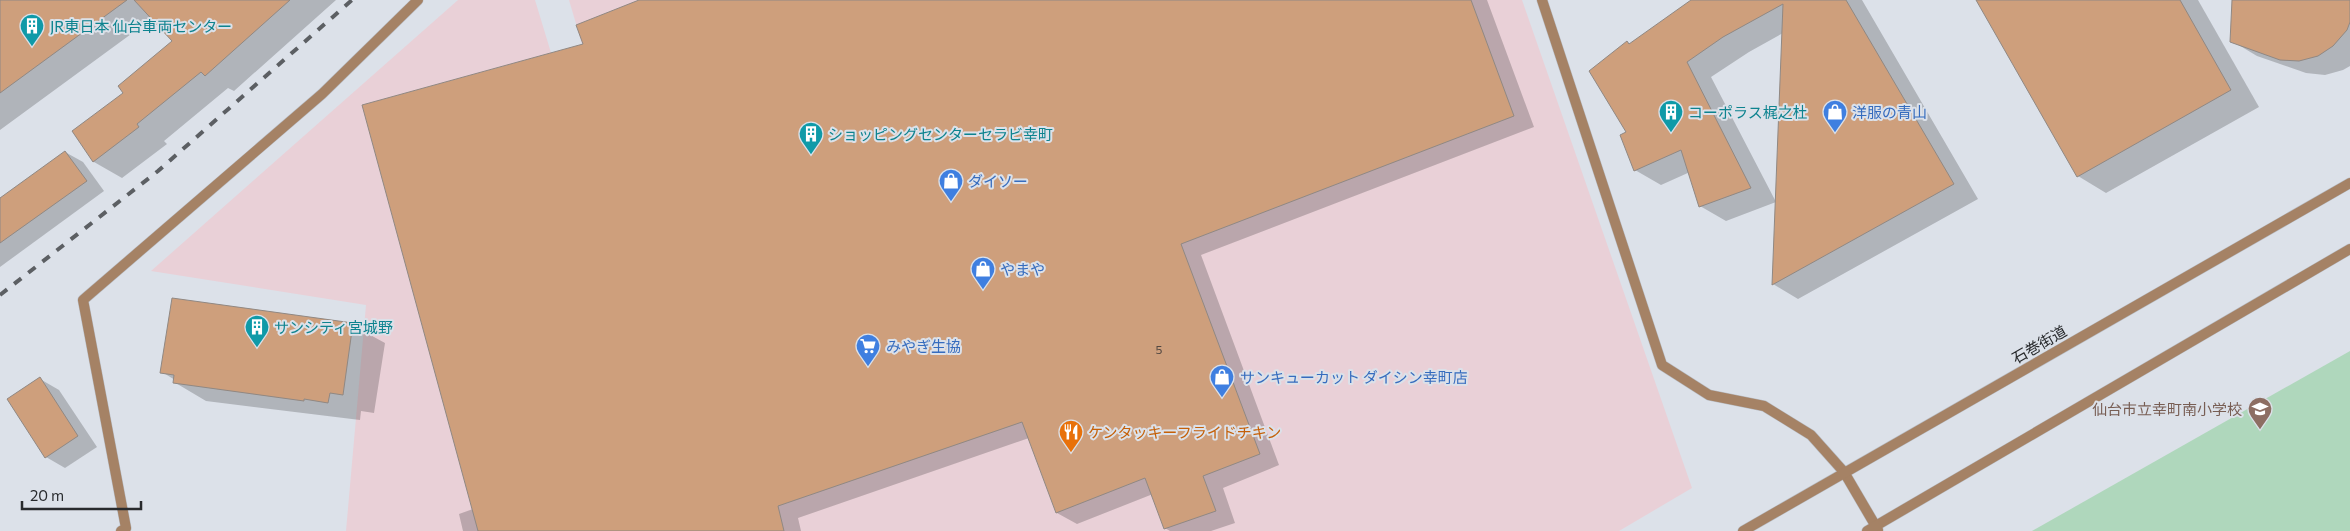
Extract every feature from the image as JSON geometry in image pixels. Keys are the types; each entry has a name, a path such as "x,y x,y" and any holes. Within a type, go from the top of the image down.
{"street":[{"path":"121,531 126,528 83,300 322,94 418,0"},
{"path":"1542,0 1662,365 1708,395 1764,406 1811,435 1844,472 1873,529 2350,249"},
{"name":"石巻街道","path":"1743,531 2350,183"}],"shaded area":[{"path":"458,0 535,0 696,531 346,531 366,305 151,271"},
{"path":"569,0 1522,0 1692,488 1619,531 726,531"}],"green space":[{"name":"仙台市立幸町南小学校","path":"2350,351 2350,531 2032,531"}],"building":[{"name":"JR東日本 仙台車両センター","path":"0,0 127,0 0,93"},
{"path":"134,0 290,0 205,76 201,72 137,124 139,127 93,162 72,131 123,93 118,86 172,41"},
{"path":"639,0 1471,0 1514,116 1181,244 1260,454 1203,476 1216,511 1164,529 1145,478 1056,513 1022,422 778,506 784,531 478,531 362,105 583,44 576,25"},
{"path":"1691,0 1846,0 1954,184 1772,285 1783,4 1723,37 1687,62 1751,188 1699,207 1681,150 1634,171 1620,135 1626,132 1589,71 1627,41 1629,44"},
{"path":"1976,0 2180,0 2231,90 2077,177"},
{"path":"2232,0 2350,0 2350,22 2347,30 2333,46 2318,56 2299,61 2280,60 2230,42"},
{"path":"65,151 87,181 0,243 0,198"},
{"name":"サンシティ宮城野","path":"172,298 353,323 343,395 330,393 328,403 173,383 174,375 160,373"},
{"path":"40,377 78,436 45,458 7,399"}],"railway":[{"path":"0,295 158,171 352,0"}],"place":[{"name":"JR東日本 仙台車両センター","path":"32,47"},
{"name":"コーポラス梶之杜","path":"1671,133"},
{"name":"洋服の青山","path":"1835,133"},
{"name":"ショッピングセンターセラビ幸町","path":"811,155"},
{"name":"ダイソー","path":"951,202"},
{"name":"やまや","path":"983,290"},
{"name":"サンシティ宮城野","path":"257,348"},
{"name":"みやぎ生協","path":"868,367"},
{"name":"サンキューカット ダイシン幸町店","path":"1222,398"},
{"name":"仙台市立幸町南小学校","path":"2260,430"},
{"name":"ケンタッキーフライドチキン","path":"1071,453"}]}
